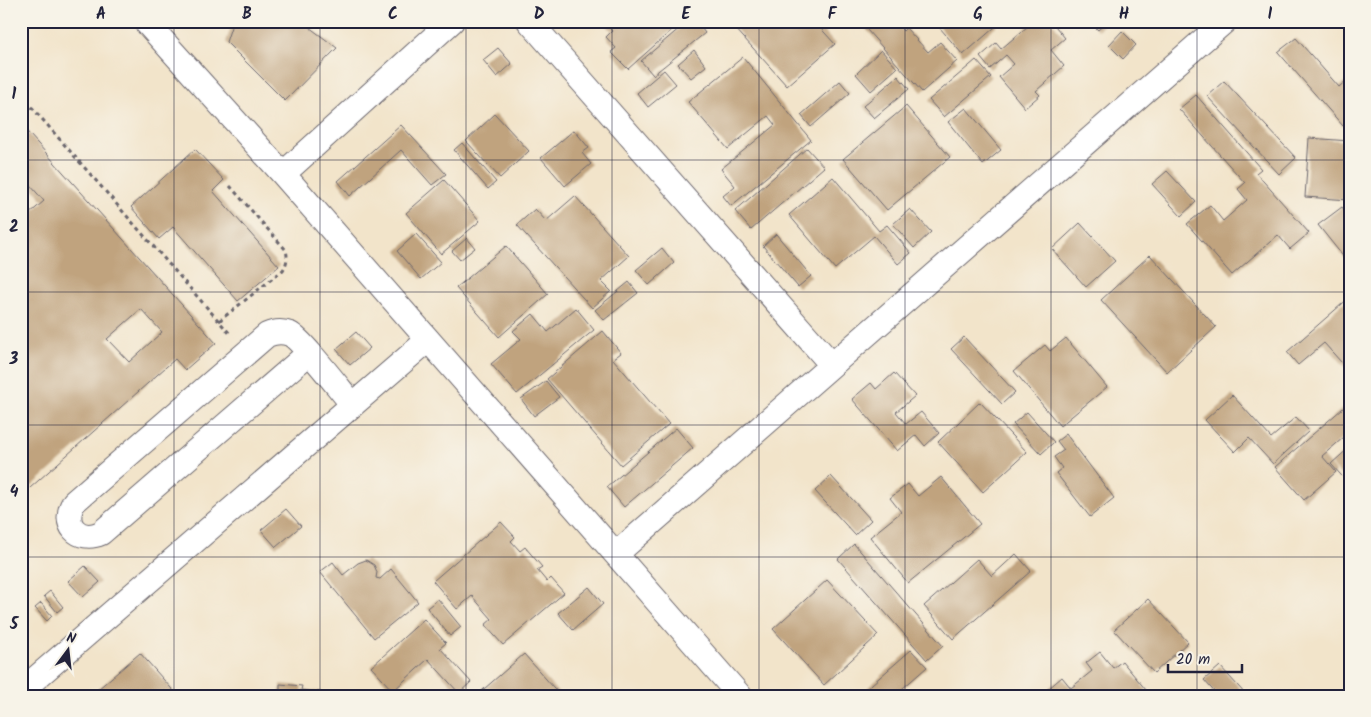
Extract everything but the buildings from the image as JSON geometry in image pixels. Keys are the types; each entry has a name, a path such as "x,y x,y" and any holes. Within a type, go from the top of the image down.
{"street":[{"path":"145,21 283,174 740,696"},
{"path":"283,174 452,21"},
{"path":"529,21 832,365"},
{"path":"616,554 1225,21"},
{"path":"309,353 101,533 93,537 84,536 77,533 71,527 68,518 69,510 74,502 267,335 285,332 296,337 353,405"},
{"path":"21,691 428,340"}],"path":[{"path":"21,95 246,353"},
{"path":"219,321 283,270 287,256 286,250 230,186"}]}
